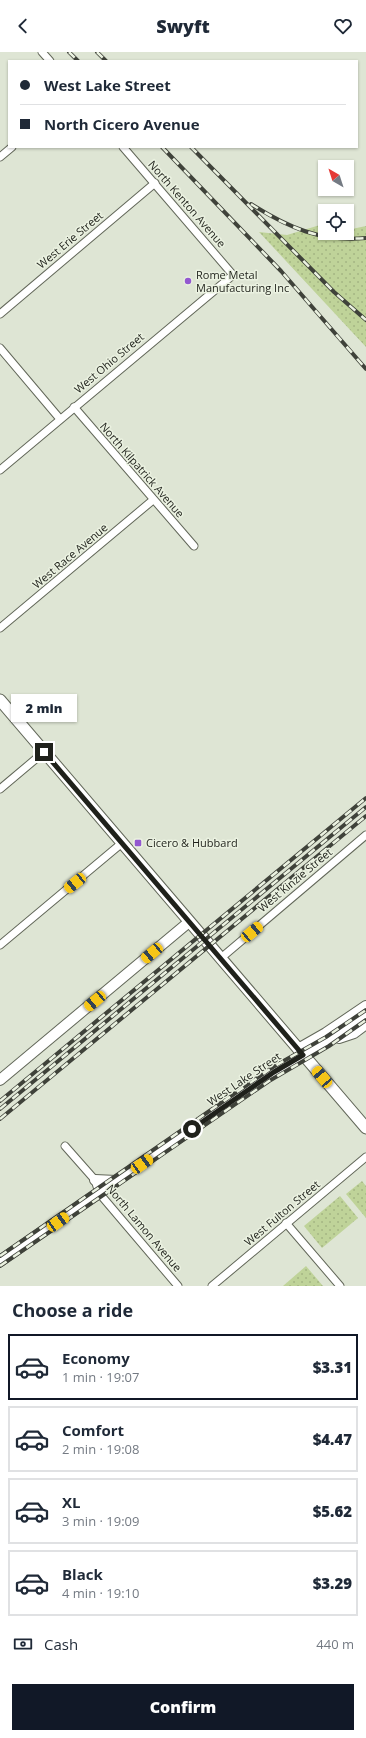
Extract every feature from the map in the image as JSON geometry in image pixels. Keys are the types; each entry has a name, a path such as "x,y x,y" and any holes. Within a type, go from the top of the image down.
{"main road":[{"path":"0,700 366,1128"},
{"path":"0,1080 189,922"},
{"name":"West Lake Street","path":"0,1262 274,1072 326,1033 366,1006"},
{"name":"West Lake Street","path":"325,1042 366,1015"},
{"name":"West Lake Street","path":"301,1052 325,1042 354,1033 366,1024"},
{"path":"95,1180 116,1181"}],"street":[{"path":"42,52 49,60"},
{"path":"0,157 11,148"},
{"name":"North Kenton Avenue","path":"124,148 233,275"},
{"name":"West Erie Street","path":"0,314 154,183"},
{"name":"West Ohio Street","path":"0,470 233,275"},
{"path":"0,348 60,419"},
{"name":"North Kilpatrick Avenue","path":"74,407 194,546"},
{"name":"West Race Avenue","path":"0,628 153,500"},
{"path":"0,789 44,752"},
{"name":"West Kinzie Street","path":"221,958 366,835"},
{"path":"0,945 122,843"},
{"name":"North Lamon Avenue","path":"65,1146 95,1180 99,1194 178,1286"},
{"name":"West Fulton Street","path":"212,1286 366,1157"},
{"path":"286,1224 340,1286"}],"green space":[{"path":"318,226 318,240 354,240 354,229 366,226 366,347 259,232 287,235"},
{"path":"362,1181 366,1186 366,1218 346,1194"},
{"path":"340,1196 358,1218 322,1248 304,1226"},
{"path":"306,1266 323,1286 283,1286"}],"railway":[{"path":"69,52 77,60"},
{"path":"97,52 105,60"},
{"path":"163,148 281,271 366,369"},
{"path":"192,148 334,292 366,320"},
{"path":"251,204 265,213 306,232 334,238 366,238"},
{"path":"0,1101 366,798"},
{"path":"0,1109 366,807"},
{"path":"0,1119 366,816"},
{"path":"0,1256 273,1067 326,1037 366,1010"},
{"path":"0,1266 269,1081 329,1046 366,1020"}],"place":[{"name":"Rome Metal Manufacturing Inc","path":"188,281"},
{"name":"Cicero & Hubbard","path":"138,843"}],"route":[{"path":"44,752 303,1055 274,1072 192,1129"}]}
